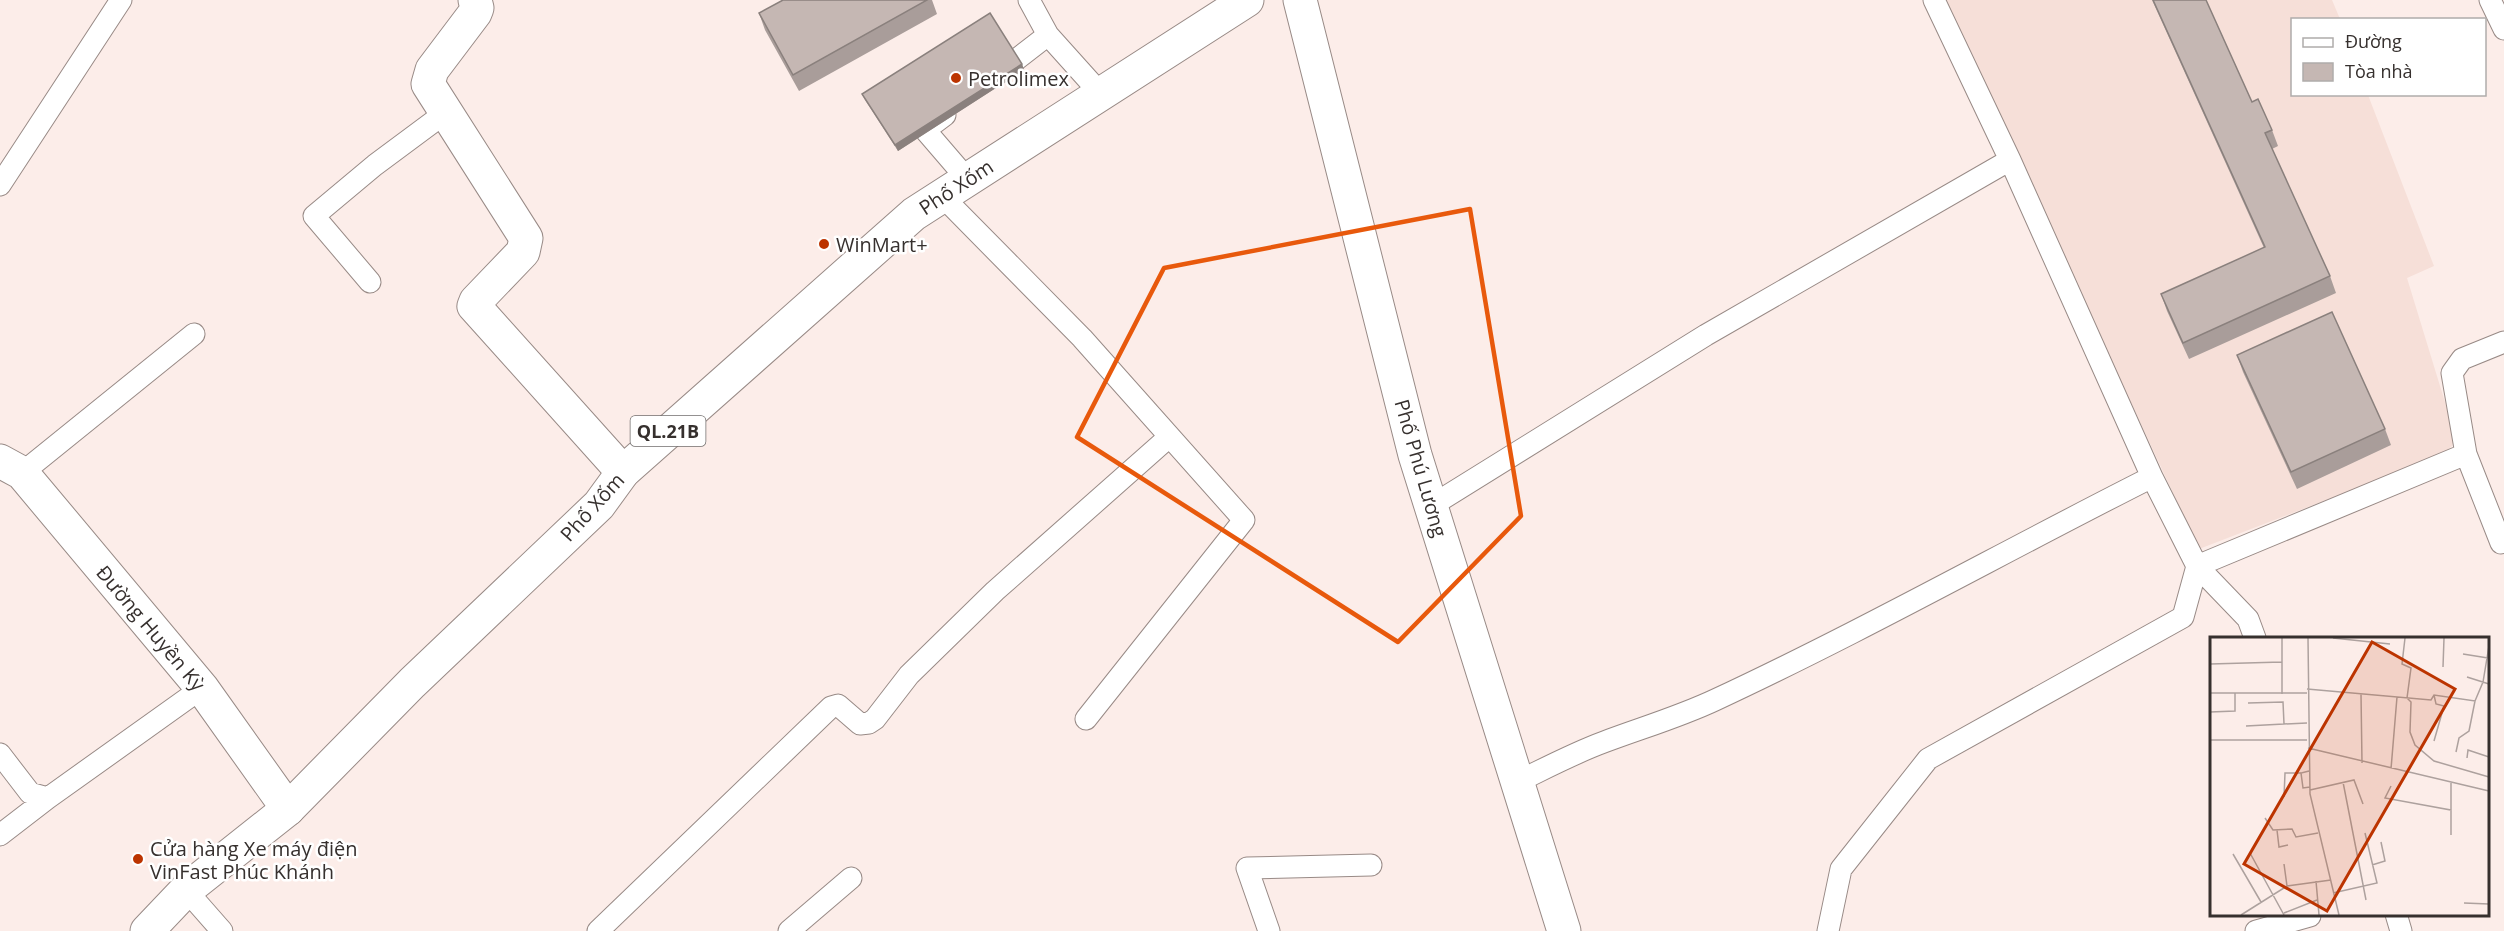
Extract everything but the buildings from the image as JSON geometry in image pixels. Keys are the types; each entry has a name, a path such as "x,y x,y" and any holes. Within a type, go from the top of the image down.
{"main road":[{"path":"475,0 477,8 475,13 432,70 428,84 526,238 523,252 476,300 474,306 622,472"},
{"name":"Phố Xốm","path":"147,931 186,890 288,809 412,683 599,505 622,472 914,214 1246,0"},
{"name":"Phố Phú Lương","path":"1300,0 1412,443 1564,931"},
{"name":"Đường Huyền Kỳ","path":"11,467 202,688 288,809"}],"lane":[{"path":"0,185 121,0"},
{"path":"1029,0 1048,35 1101,94"},
{"path":"1934,0 2010,160 2152,477 2197,566 2248,619 2254,637"},
{"path":"2490,0 2504,29"},
{"path":"982,86 1048,35"},
{"path":"963,101 925,130 955,188 1082,338 1244,520 1086,719"},
{"path":"370,282 314,216 375,165 445,113"},
{"path":"1431,506 1706,335 2010,160"},
{"path":"11,467 194,334"},
{"path":"2501,543 2466,454 2452,373 2462,359 2504,342"},
{"path":"598,931 831,707 838,705 860,724 869,723 875,719 909,675 995,591 1169,436"},
{"path":"2197,566 2466,454"},
{"path":"1517,782 1602,742 1665,721 1713,701 1893,613 2017,544 2152,477"},
{"path":"1828,931 1841,869 1928,759 2183,617 2197,566"},
{"path":"0,835 202,688"},
{"path":"0,754 30,793 48,798"},
{"path":"1269,931 1247,868 1371,865"},
{"path":"789,931 851,878"},
{"path":"186,890 222,931"},
{"path":"2256,931 2310,916"},
{"path":"2396,916 2401,931"}],"highlighted area":[{"path":"1470,209 1521,516 1398,642 1077,437 1164,268"}],"shaded area":[{"path":"1944,0 2332,0 2340,18 2291,18 2291,96 2368,96 2434,266 2407,278 2455,435 2452,446 2443,455 2199,549"}],"place":[{"name":"Petrolimex","path":"956,78"},
{"name":"WinMart+","path":"824,244"},
{"name":"Cửa hàng Xe máy điện VinFast Phúc Khánh","path":"138,859"}]}
